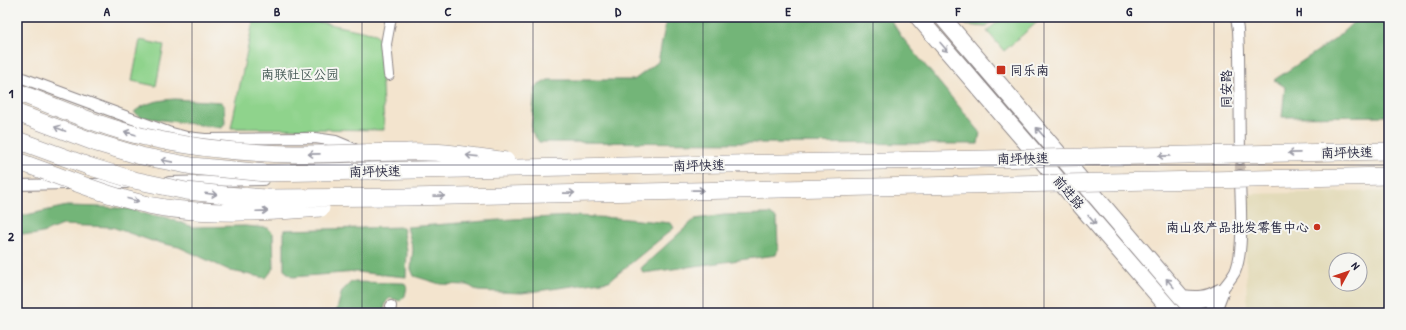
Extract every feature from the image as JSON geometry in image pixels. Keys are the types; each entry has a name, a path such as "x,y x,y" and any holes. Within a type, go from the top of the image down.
{"highway":[{"path":"17,92 103,125 145,137 226,150 267,154 417,152 489,158 552,168"},
{"name":"南坪快速","path":"17,113 97,143 141,156 192,166 266,173 1389,151"},
{"name":"南坪快速","path":"17,140 91,167 134,180 186,190 266,198 407,197 1389,176"},
{"path":"17,160 84,185 164,208 228,212 320,208 407,197"}],"main road":[{"name":"前进路","path":"918,17 1173,313"},
{"name":"前进路","path":"942,17 1195,313"},
{"path":"1182,298 1194,300 1205,299 1220,292"},
{"path":"1212,313 1220,292"}],"street":[{"path":"389,75 386,44 391,17"},
{"name":"同安路","path":"1236,17 1239,51 1240,161"},
{"path":"17,76 145,124 187,137 205,139 315,138 336,141 370,155 411,176"},
{"path":"17,185 972,162"},
{"path":"1220,292 1234,273 1238,263 1241,245 1240,173"}],"shaded area":[{"name":"南山农产品批发零售中心","path":"1389,191 1389,313 1247,313 1245,194"}],"green space":[{"name":"南联社区公园","path":"254,17 296,17 376,34 380,41 384,130 231,128"},
{"path":"667,17 889,17 901,36 980,132 978,144 539,142 531,131 535,87 548,80 634,80 658,62"},
{"path":"959,17 998,17 986,27 966,25"},
{"path":"1003,17 1043,17 1004,51 987,31"},
{"path":"1359,17 1389,17 1389,116 1282,117 1285,87 1274,80 1334,40"},
{"path":"140,40 164,45 156,86 132,81"},
{"path":"175,99 221,102 224,105 225,123 222,128 140,117 134,112 153,102"},
{"path":"67,206 131,209 149,215 165,217 193,227 245,226 268,228 273,233 274,268 266,278 231,271 179,247 152,241 112,227 62,225 42,233 32,235 17,233 17,217"},
{"path":"770,214 777,219 778,249 776,255 643,273 641,268 695,219 724,215"},
{"path":"574,216 671,223 674,228 609,281 522,293 478,291 468,285 440,284 414,276 411,269 413,249 407,227"},
{"path":"403,227 407,251 406,277 356,272 293,277 284,270 284,230"},
{"path":"351,282 404,283 407,287 405,296 400,301 390,298 386,302 383,313 336,313 342,291"}],"tunnel":[{"path":"1240,161 1240,173"}],"place":[{"name":"同乐南","path":"1001,70"},
{"name":"南山农产品批发零售中心","path":"1317,227"}]}
